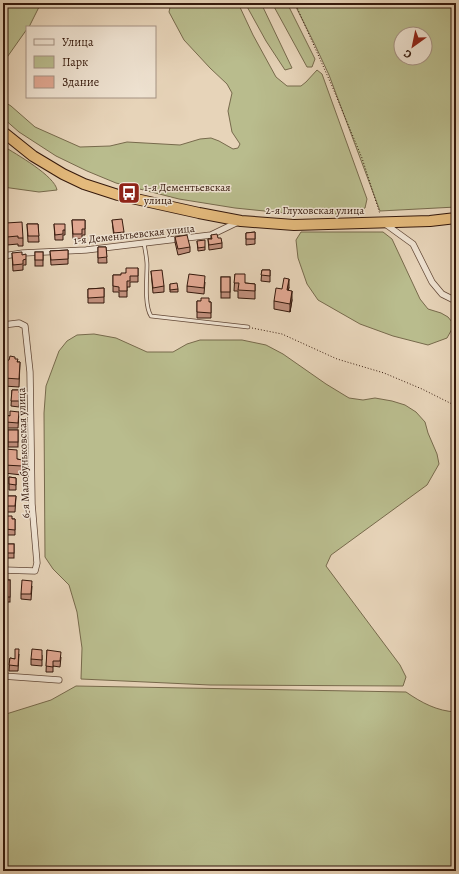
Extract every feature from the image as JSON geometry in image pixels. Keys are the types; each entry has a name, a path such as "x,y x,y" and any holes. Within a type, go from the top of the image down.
{"highway":[{"name":"2-я Глуховская улица","path":"3,132 33,156 63,174 84,184 150,203 241,221 294,225 456,218"}],"street":[{"name":"1-я Деменьтьевская улица","path":"3,256 86,250 211,235 241,221"},
{"path":"382,222 413,244 432,282 442,294 456,301"},
{"name":"6-я Малобуньковская улица","path":"3,325 20,323 25,326 30,372 32,504 37,563 35,571 3,570"},
{"path":"3,676 58,680"}],"lane":[{"path":"144,243 147,263 147,304 148,312 151,316 248,327"}],"path":[{"path":"295,3 362,158 382,222"},
{"path":"248,327 282,334 337,359 390,376 422,389 456,406"}],"green space":[{"path":"3,3 41,3 30,26 26,26 26,30 3,63"},
{"path":"171,3 238,3 253,35 276,77 287,86 301,86 317,70 322,74 367,199 365,208 351,214 284,213 235,208 179,199 116,183 87,171 56,156 19,132 3,118 3,101 35,127 80,147 110,146 127,142 180,145 200,139 211,138 233,149 238,148 240,144 232,132 228,111 232,93 227,84 184,40 169,12"},
{"path":"245,3 261,3 292,68 285,70 266,41"},
{"path":"272,3 287,3 315,59 312,67 307,67"},
{"path":"294,3 456,3 456,207 380,211 329,75"},
{"path":"3,146 50,178 55,184 57,190 39,192 3,187"},
{"path":"301,232 383,232 392,239 420,299 428,309 441,313 448,317 452,322 452,329 447,338 428,345 393,336 360,324 318,300 307,284 298,258 296,240"},
{"path":"94,334 116,338 147,352 173,352 187,344 200,340 242,340 266,345 283,354 349,398 363,400 375,398 405,405 416,412 425,422 437,454 439,464 427,485 331,555 326,566 400,665 406,677 403,686 210,685 81,679 82,648 77,612 69,585 53,569 45,557 44,413 46,386 59,351 67,341 77,335"},
{"path":"76,686 406,692 430,706 456,712 456,871 3,871 3,715 51,700"}],"building":[{"path":"122,219 124,232 114,233 112,220"},
{"path":"72,220 85,220 85,229 82,229 82,234 73,234"},
{"path":"22,222 23,238 18,238 18,236 7,237 6,223"},
{"path":"27,224 38,224 39,236 28,236"},
{"path":"54,224 65,224 63,234 55,235"},
{"path":"255,232 255,239 246,239 246,233"},
{"path":"217,234 218,238 221,238 222,243 209,245 208,239 212,239 211,235"},
{"path":"187,235 190,247 178,249 175,237"},
{"path":"205,240 205,247 198,248 197,241"},
{"path":"98,247 106,247 107,257 98,258"},
{"path":"68,250 68,259 51,260 50,251"},
{"path":"22,252 22,255 26,254 26,259 23,260 23,264 13,265 12,253"},
{"path":"35,252 43,252 43,260 35,260"},
{"path":"126,268 138,268 138,276 130,276 130,281 127,281 127,291 119,291 119,287 113,286 113,275 121,275 121,273 126,273"},
{"path":"162,270 164,286 153,288 151,271"},
{"path":"262,270 270,270 270,276 261,275"},
{"path":"189,274 205,276 204,288 187,286"},
{"path":"235,274 245,274 245,283 255,284 255,291 238,290 239,283 234,283"},
{"path":"221,277 230,277 230,292 221,292"},
{"path":"284,278 289,279 287,290 292,291 290,304 274,301 276,288 282,289"},
{"path":"177,283 178,289 170,290 170,284"},
{"path":"104,288 104,297 88,298 88,289"},
{"path":"201,298 209,298 209,302 211,302 211,313 197,312 197,301 201,301"},
{"path":"10,356 15,357 15,359 18,359 17,362 20,362 19,379 4,378 5,361 9,360"},
{"path":"12,390 19,390 19,401 11,401"},
{"path":"10,411 19,412 18,423 6,422 6,415 10,416"},
{"path":"8,430 18,430 18,442 8,442"},
{"path":"5,449 17,450 17,459 22,460 22,466 4,465"},
{"path":"9,477 16,478 16,485 9,484"},
{"path":"7,496 16,496 15,506 7,506"},
{"path":"6,516 12,516 12,519 15,519 15,530 5,529"},
{"path":"5,544 14,544 14,553 5,553"},
{"path":"3,580 10,580 10,597 3,597"},
{"path":"22,580 32,581 31,594 21,594"},
{"path":"15,649 19,649 18,666 9,665 10,658 15,659"},
{"path":"32,649 42,650 42,660 31,659"},
{"path":"47,650 61,652 60,661 53,661 53,667 46,666"}],"place":[{"name":"1-я Дементьевская улица","path":"129,193"}]}
